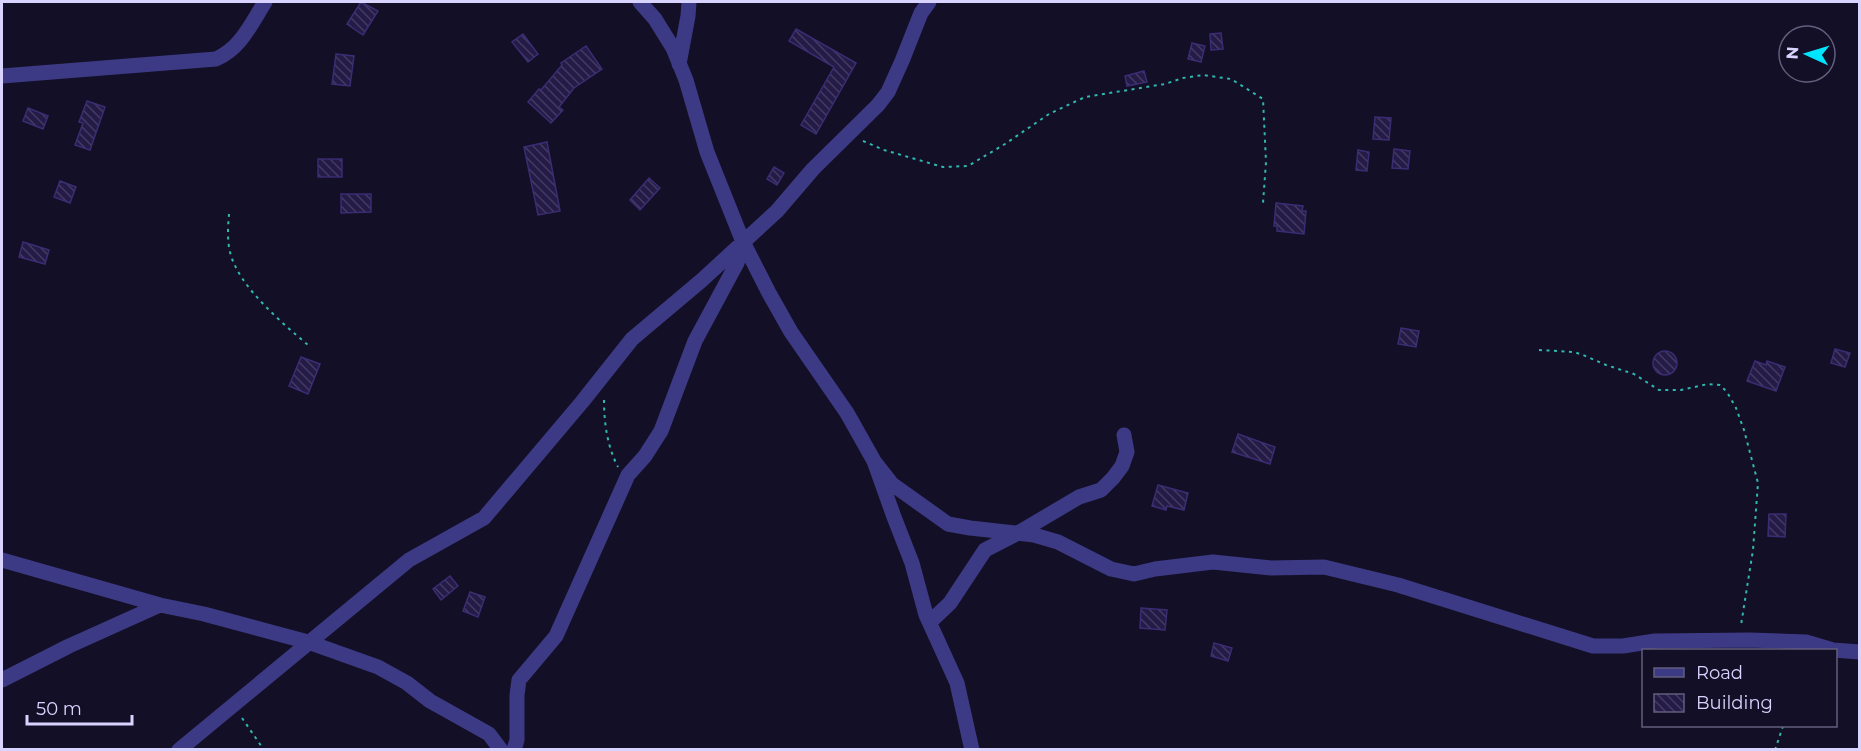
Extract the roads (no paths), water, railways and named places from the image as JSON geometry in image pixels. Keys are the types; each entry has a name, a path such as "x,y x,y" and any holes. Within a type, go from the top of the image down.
{"street":[{"path":"2,76 216,59 228,54 241,41 265,2"},
{"path":"640,2 655,19 673,48 686,80 707,152 743,242 791,332 848,413 874,461 912,562 930,622 957,683 972,750"},
{"path":"679,64 689,2"},
{"path":"180,750 235,702 409,560 484,518 632,339 702,280 777,211 847,134 878,105 888,92 921,13 929,2"},
{"path":"514,750 517,740 519,680 556,636 625,480 645,456 661,431 695,341 737,263 743,242"},
{"path":"930,622 950,603 985,550 1079,497 1101,490 1122,466 1127,452 1124,435"},
{"path":"874,461 892,484 948,524 1035,535 1058,542 1111,569 1134,574 1213,562 1271,568 1324,567 1398,585 1593,646 1623,646 1654,641 1740,640 1806,642 1830,649"},
{"path":"2,560 160,605 204,614 308,642 388,673 407,683 430,701 489,734 501,750"},
{"path":"2,680 69,646 160,605"},
{"path":"1837,650 1860,652"}]}
